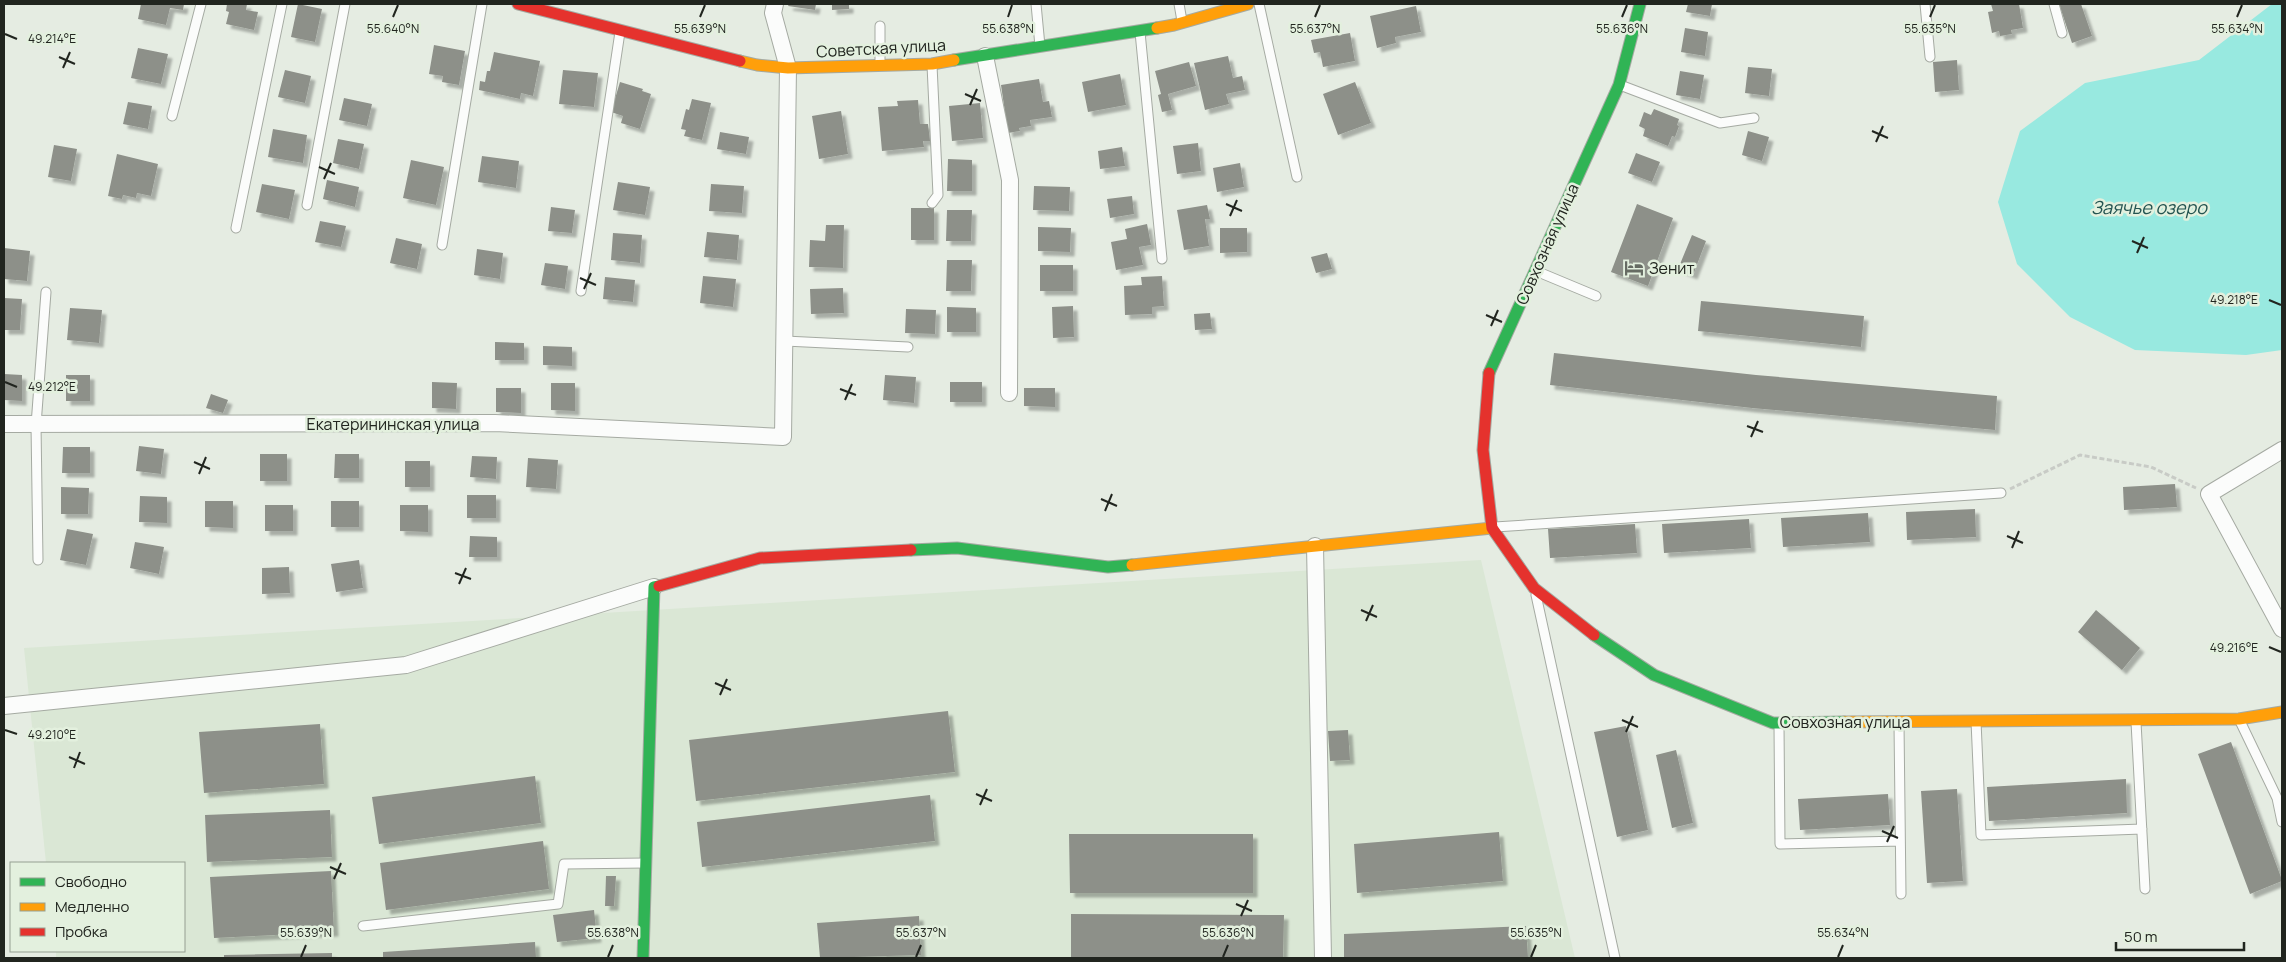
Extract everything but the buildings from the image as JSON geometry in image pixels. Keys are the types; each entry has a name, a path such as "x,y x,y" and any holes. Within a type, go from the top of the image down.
{"street":[{"name":"Советская улица","path":"518,4 757,65 788,68 932,64 1140,30 1182,22 1248,4"},
{"path":"775,4 773,13 788,68 785,341"},
{"name":"Совхозная улица","path":"1640,4 1619,85 1486,377 1483,450 1492,528 1534,588 1593,635 1654,675 1773,723 2239,719 2282,712"},
{"path":"984,56 1010,180 1009,393"},
{"name":"Екатерининская улица","path":"4,424 36,426 495,424 783,437 785,341"},
{"path":"2282,450 2209,494 2282,629"},
{"path":"4,706 406,665 654,587 760,558 957,548 1108,567 1492,528"},
{"path":"1314,546 1323,958"},
{"path":"644,958 654,587"}],"lane":[{"path":"172,116 201,4"},
{"path":"236,228 282,4"},
{"path":"307,205 345,4"},
{"path":"442,245 482,4"},
{"path":"1036,4 1040,46"},
{"path":"1179,4 1182,22"},
{"path":"1259,4 1297,178"},
{"path":"1925,4 1930,57"},
{"path":"2054,4 2062,33"},
{"path":"880,26 880,66"},
{"path":"582,291 620,30"},
{"path":"1140,30 1162,259"},
{"path":"932,64 938,195 932,203"},
{"path":"1619,85 1720,124 1754,118"},
{"path":"1535,271 1596,296"},
{"path":"38,560 36,426 46,292"},
{"path":"785,341 908,347"},
{"path":"1492,528 2001,493"},
{"path":"1534,588 1615,958"},
{"path":"2239,719 2277,798 2282,822"},
{"path":"2136,720 2145,889"},
{"path":"1976,721 1981,835 2142,829"},
{"path":"1899,722 1901,894"},
{"path":"1779,723 1780,844 1900,841"},
{"path":"362,926 558,904 564,864 646,863"}],"path":[{"path":"2001,493 2080,456 2152,467 2209,494"}],"shaded area":[{"path":"1481,560 1575,958 56,958 56,952 185,952 185,862 46,862 24,648"}],"water":[{"name":"Заячье озеро","path":"2272,4 2282,4 2282,350 2246,355 2135,350 2070,317 2017,264 1998,202 2020,131 2085,83 2199,60"}],"traffic: fast":[{"path":"1489,373 1619,85 1640,4"},
{"path":"954,60 1157,28"},
{"path":"911,550 957,548 1108,567 1132,565"},
{"path":"643,958 654,587 659,586"},
{"path":"1594,635 1654,675 1773,723 1844,722"}],"traffic: slow":[{"path":"1157,28 1248,4"},
{"path":"740,61 757,65 788,68 932,64 954,60"},
{"path":"1132,565 1492,528"},
{"path":"1844,722 2239,719 2282,712"}],"traffic: jam":[{"path":"518,4 740,61"},
{"path":"1489,373 1483,450 1492,528 1534,588 1594,635"},
{"path":"659,586 760,558 911,550"}],"place":[{"name":"Зенит","path":"1634,268"}]}
